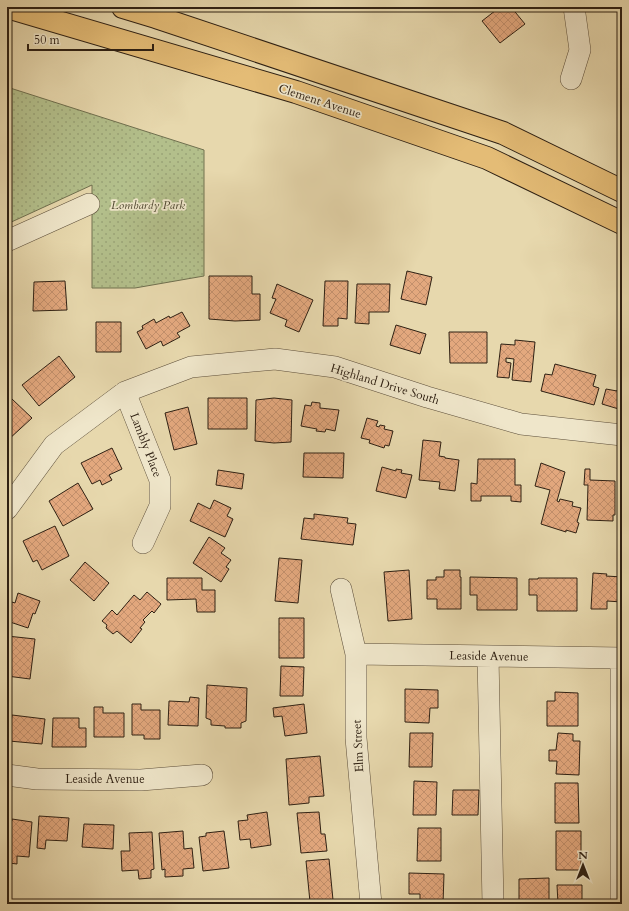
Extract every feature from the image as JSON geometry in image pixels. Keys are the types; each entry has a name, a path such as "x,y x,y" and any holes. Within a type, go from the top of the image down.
{"main road":[{"name":"Clement Avenue","path":"9,7 34,11 296,92 487,158 622,223"},
{"path":"123,7 148,12 503,133 622,191"}],"street":[{"path":"570,79 580,50 574,7"},
{"path":"7,241 89,204"},
{"name":"Highland Drive South","path":"7,509 54,445 125,392 191,367 275,359 335,367 427,397 521,424 622,435"},
{"name":"Lambly Place","path":"125,392 160,480 160,506 143,543"},
{"name":"Elm Street","path":"341,589 356,654 356,738 370,904"},
{"name":"Leaside Avenue","path":"356,654 621,658"},
{"path":"488,656 493,904"},
{"path":"621,658 621,904"},
{"name":"Leaside Avenue","path":"7,775 37,778 141,780 202,775"}],"green space":[{"name":"Lombardy Park","path":"7,87 204,150 204,276 135,288 92,288 92,185 7,224"}],"building":[{"path":"500,7 511,7 525,24 500,43 482,21"},
{"path":"407,271 432,277 426,305 401,299"},
{"path":"209,276 252,276 252,294 260,294 260,320 235,321 209,319"},
{"path":"65,281 67,310 33,311 34,282"},
{"path":"325,281 348,281 347,319 338,318 338,326 323,326"},
{"path":"277,284 313,300 299,332 285,326 287,320 270,313 276,299 272,298"},
{"path":"357,284 390,284 389,312 369,312 369,324 355,323"},
{"path":"182,312 190,326 177,333 180,337 163,346 161,341 146,349 137,332 143,329 142,326 154,319 156,323 169,316 170,318"},
{"path":"96,322 121,322 121,352 96,352"},
{"path":"396,325 426,334 420,354 390,345"},
{"path":"449,332 487,332 487,363 450,363"},
{"path":"515,340 535,342 531,382 512,380 514,359 506,358 506,362 511,363 509,378 497,377 501,344 515,345"},
{"path":"59,356 75,377 39,406 22,385"},
{"path":"555,364 596,375 593,386 599,388 594,405 541,391 545,374 552,375"},
{"path":"606,389 622,391 622,410 602,404"},
{"path":"208,398 247,398 247,429 208,429"},
{"path":"274,398 292,400 291,442 274,443 255,441 256,400"},
{"path":"12,399 32,418 8,440 9,442 7,444 7,404"},
{"path":"312,402 320,403 320,408 339,410 335,431 326,429 325,432 316,431 317,429 301,426 305,405 311,406"},
{"path":"188,407 197,444 174,450 165,413"},
{"path":"367,418 378,421 376,426 385,426 384,429 393,431 389,446 385,445 384,448 369,443 370,440 361,438"},
{"path":"423,440 441,442 439,456 459,460 455,491 439,489 440,482 419,480"},
{"path":"112,448 122,469 109,475 112,480 102,485 100,480 92,484 81,463"},
{"path":"304,453 344,453 343,478 303,477"},
{"path":"478,459 515,459 515,485 521,485 521,502 511,501 511,496 481,496 481,501 471,501 471,483 477,484"},
{"path":"541,463 565,472 557,501 559,502 560,499 573,502 572,506 581,508 576,533 566,530 566,532 541,524 550,490 535,486"},
{"path":"382,467 396,471 396,469 402,470 401,473 412,475 406,498 376,491"},
{"path":"585,469 590,469 590,480 615,481 615,515 613,515 613,521 587,520 588,485 584,485"},
{"path":"218,470 244,474 242,489 216,485"},
{"path":"78,483 93,509 63,526 49,501"},
{"path":"214,500 231,508 227,516 233,519 225,537 190,521 198,503 210,509"},
{"path":"314,514 348,518 347,523 356,524 353,545 301,539 304,518 314,519"},
{"path":"55,526 69,556 42,570 37,560 33,562 23,541"},
{"path":"209,537 225,548 221,553 231,560 226,567 229,569 221,582 193,563"},
{"path":"279,558 302,560 298,603 275,601"},
{"path":"85,562 109,583 94,601 70,580"},
{"path":"409,570 412,619 388,621 384,572"},
{"path":"444,570 460,570 461,609 437,609 437,599 427,599 427,580 436,580 436,577 444,577"},
{"path":"593,573 622,577 622,602 607,601 607,609 591,609"},
{"path":"470,577 517,578 517,610 477,610 477,595 470,595"},
{"path":"167,578 202,578 202,590 215,590 215,612 197,612 196,599 167,600"},
{"path":"577,578 577,611 537,611 537,595 529,595 529,579"},
{"path":"147,592 161,604 154,613 152,611 143,620 145,622 140,628 142,629 131,643 117,631 113,634 106,628 107,625 102,621 112,610 117,615 134,595 140,600"},
{"path":"18,593 40,601 35,614 33,613 28,628 7,621 7,615 12,602 15,603"},
{"path":"279,618 304,618 304,658 279,658"},
{"path":"7,636 35,639 30,679 7,676"},
{"path":"281,666 304,667 303,696 280,696"},
{"path":"207,685 247,688 246,721 241,723 241,728 225,728 225,726 211,725 211,720 206,718"},
{"path":"405,689 438,690 438,708 430,708 429,723 405,722"},
{"path":"555,692 578,693 578,726 547,726 547,701 555,701"},
{"path":"190,697 199,698 198,726 168,725 169,701 189,702"},
{"path":"132,704 141,704 141,710 160,710 160,739 144,739 144,735 132,735"},
{"path":"304,704 307,733 285,736 282,716 274,717 273,708"},
{"path":"94,707 103,707 103,713 124,713 124,737 94,737"},
{"path":"12,715 45,719 42,744 9,741"},
{"path":"53,718 79,718 79,728 86,728 86,747 52,747"},
{"path":"410,733 433,733 432,767 409,767"},
{"path":"558,733 573,734 573,741 580,741 579,775 556,774 557,761 549,761 549,750 556,750"},
{"path":"320,756 324,796 309,797 309,803 289,805 286,759"},
{"path":"414,781 437,782 436,815 413,815"},
{"path":"555,783 578,783 579,823 555,823"},
{"path":"453,790 479,790 478,815 452,815"},
{"path":"267,812 271,845 251,848 250,839 240,840 238,821 248,820 247,815"},
{"path":"319,812 321,834 325,834 327,851 301,853 297,813"},
{"path":"39,816 69,818 67,841 46,840 45,849 37,848"},
{"path":"12,819 32,822 29,857 17,856 17,864 9,863 9,856 7,855 7,821 12,821"},
{"path":"84,824 114,825 113,849 82,847"},
{"path":"418,828 441,828 441,861 417,861"},
{"path":"183,831 184,849 192,848 194,868 183,869 183,876 165,877 165,869 162,870 159,833"},
{"path":"224,831 229,868 203,871 199,837 206,836 206,833"},
{"path":"556,831 581,831 581,870 556,870"},
{"path":"152,832 154,869 151,870 151,878 139,879 138,870 122,871 121,851 130,851 129,833"},
{"path":"329,859 333,900 310,902 306,861"},
{"path":"409,873 444,874 443,904 420,904 420,894 409,894"},
{"path":"549,878 549,904 520,904 522,903 522,900 519,900 519,879"},
{"path":"557,885 582,885 582,904 558,904"}]}
